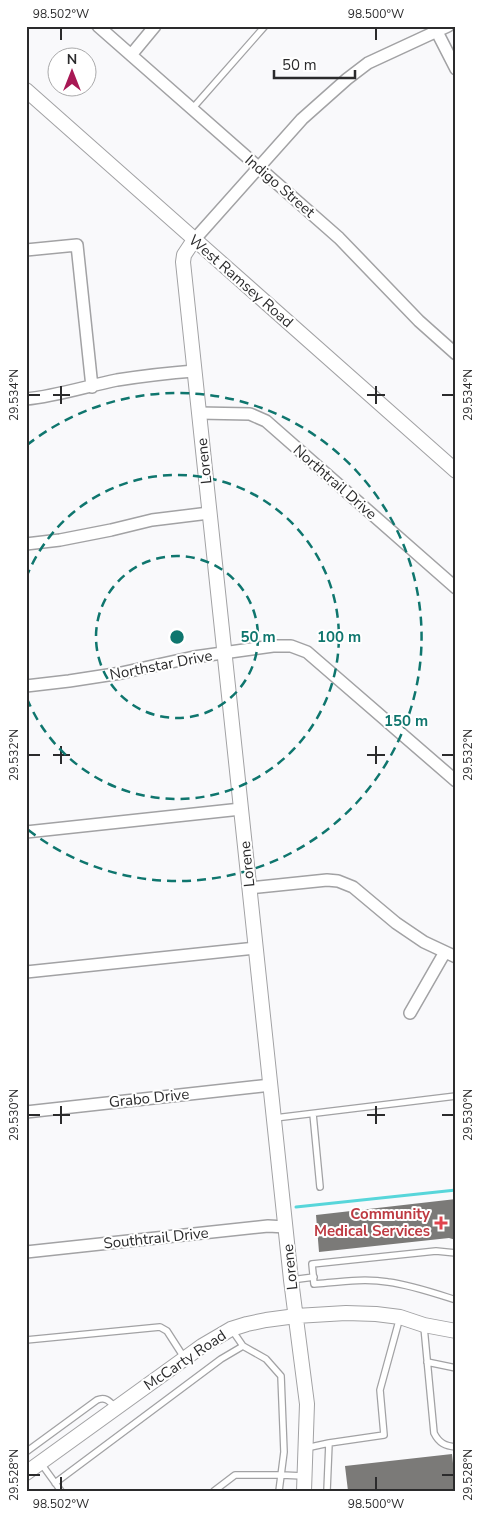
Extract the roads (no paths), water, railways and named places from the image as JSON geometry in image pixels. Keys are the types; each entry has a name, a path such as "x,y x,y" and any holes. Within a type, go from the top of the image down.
{"street":[{"name":"Indigo Street","path":"98,26 339,238 418,321 456,354"},
{"path":"131,55 155,26"},
{"path":"194,240 302,119 347,79 368,63 435,29 448,26"},
{"path":"435,29 456,69"},
{"name":"West Ramsey Road","path":"26,90 456,471"},
{"name":"Lorene","path":"194,240 184,255 182,262 272,1085 291,1280 307,1404 304,1491"},
{"path":"26,250 77,245 92,387"},
{"path":"26,399 64,393 116,381 194,371"},
{"name":"Northtrail Drive","path":"199,413 250,414 266,421 456,588"},
{"path":"26,544 60,540 152,520 209,512"},
{"name":"Northstar Drive","path":"26,686 121,673 194,657 273,646 291,646 307,652 456,782"},
{"path":"26,832 241,809"},
{"path":"249,888 327,880 338,881 354,887 396,923 424,942 450,954 410,1012"},
{"path":"26,972 256,948"},
{"name":"Grabo Drive","path":"26,1112 272,1085"},
{"name":"Southtrail Drive","path":"26,1252 268,1226 286,1227"},
{"name":"McCarty Road","path":"26,1473 184,1359 231,1329 266,1320 346,1313 376,1314 456,1331"}],"lane":[{"path":"192,109 265,26"},
{"path":"275,1118 456,1096"},
{"path":"313,1114 320,1187"},
{"path":"456,1253 436,1251 312,1264 314,1284 354,1281 388,1282 456,1300"},
{"path":"291,1280 314,1277"},
{"path":"306,1448 384,1434 380,1390 400,1318"},
{"path":"424,1324 434,1433 438,1440 447,1446 456,1447"},
{"path":"26,1340 160,1327 167,1331 184,1359"},
{"path":"231,1329 244,1346 266,1359 281,1376 284,1452 279,1491"},
{"path":"55,1483 221,1358 244,1346"},
{"path":"427,1362 456,1369"},
{"path":"26,1452 101,1398 110,1401 116,1408"},
{"path":"327,1491 329,1443"},
{"path":"40,1462 61,1491"},
{"path":"214,1491 235,1475 305,1476"}],"waterway":[{"path":"296,1207 456,1190"}],"place":[{"name":"Community Medical Services","path":"441,1223"}]}
